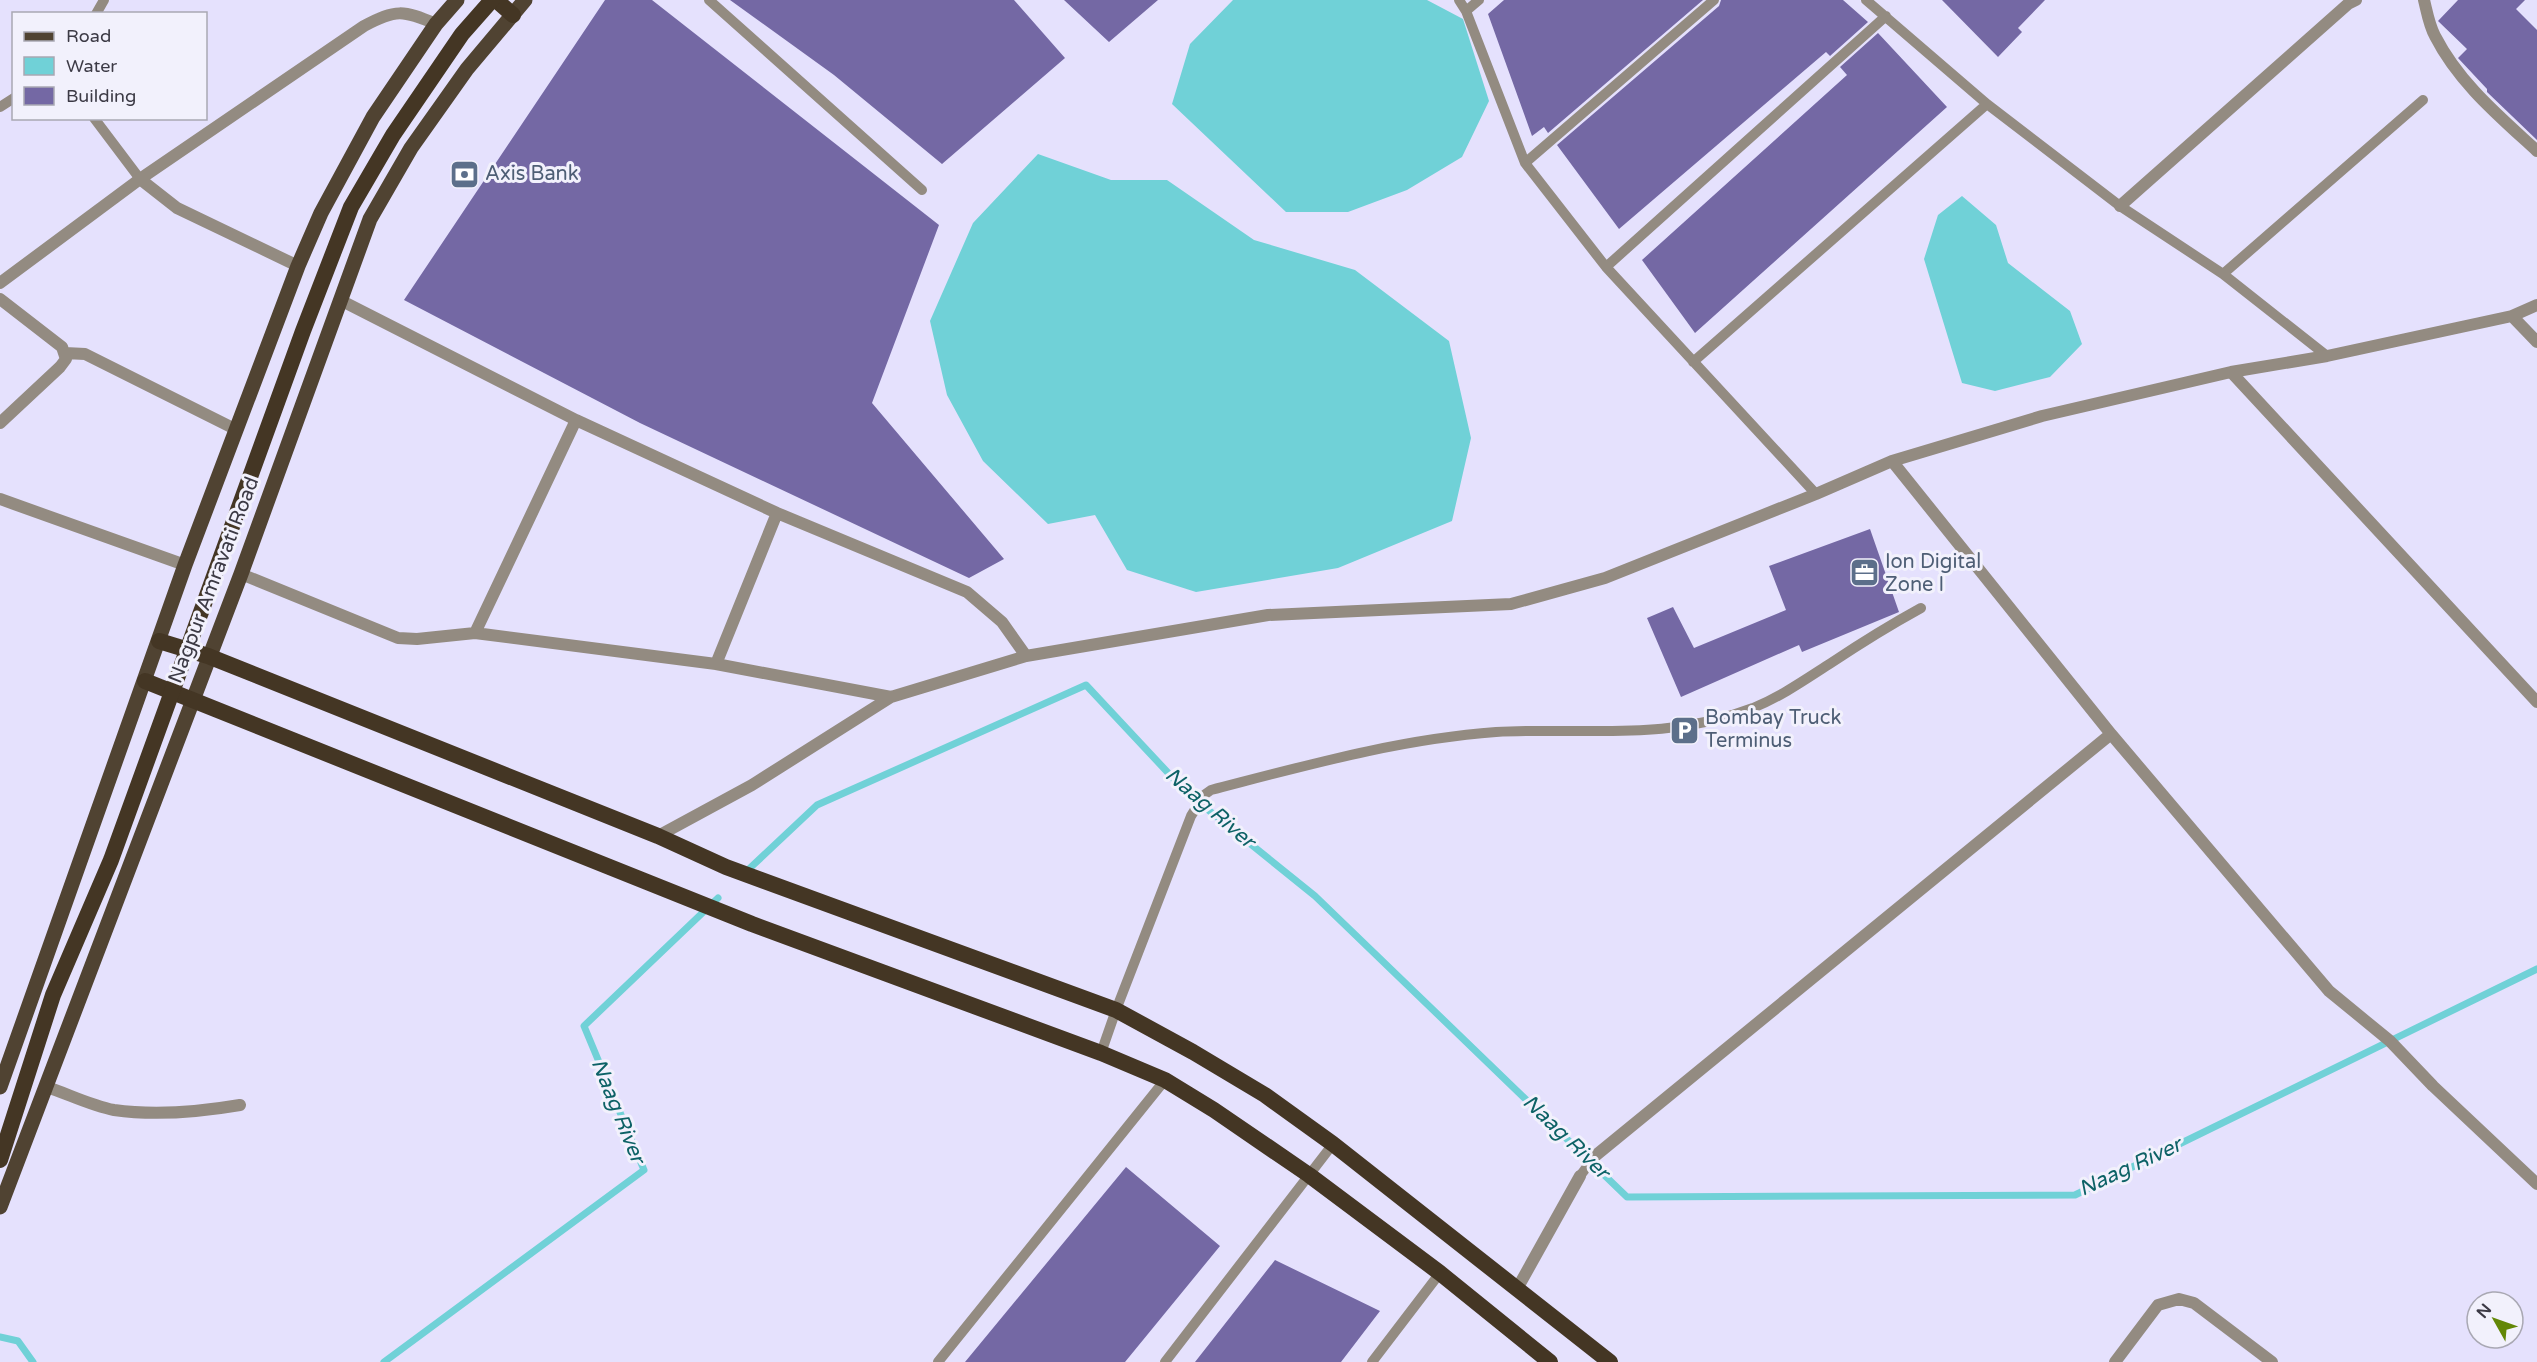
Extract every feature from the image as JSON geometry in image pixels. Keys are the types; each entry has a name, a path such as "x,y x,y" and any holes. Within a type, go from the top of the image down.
{"highway":[{"path":"0,1160 53,995 111,860 303,331 351,207 393,135 462,34 494,0 513,15"},
{"path":"159,640 208,656 658,836 757,879 1116,1010 1265,1095 1333,1144 1610,1362"},
{"path":"145,681 724,913 1101,1053 1165,1080 1214,1110 1309,1175 1440,1273 1550,1362"}],"main road":[{"name":"Nagpur Amravati Road","path":"0,1087 185,565 298,266 321,213 373,117 436,24 457,0"},
{"name":"Nagpur Amravati Road","path":"0,1207 241,574 370,219 411,148 467,69 525,0"}],"street":[{"path":"2424,0 2433,34 2457,72 2484,102 2537,151"},
{"path":"2120,206 2350,1"},
{"path":"0,283 140,179 364,26 386,14 408,12 436,24"},
{"path":"140,179 177,208 298,266"},
{"path":"0,299 62,347 66,359 0,423"},
{"path":"340,300 576,420 777,513 967,592 1002,622 1026,656"},
{"path":"658,836 752,785 891,697 1026,656 1268,615 1511,604 1605,578 1816,494 1892,461 2042,416 2231,372 2327,356 2512,316 2537,305"},
{"path":"2512,316 2537,342"},
{"path":"65,353 85,354 92,357 235,429"},
{"path":"2231,372 2537,702"},
{"path":"475,633 576,420"},
{"path":"1892,461 2111,734 2329,991 2390,1041 2433,1086 2537,1184"},
{"path":"0,499 185,565"},
{"path":"716,664 777,513"},
{"path":"241,574 398,638 417,639 475,633 716,664 891,697"},
{"path":"1595,1156 2111,734"},
{"path":"47,1087 112,1109 158,1113 203,1111 240,1105"},
{"path":"1517,1289 1580,1176"},
{"path":"2115,1362 2158,1305 2179,1299 2194,1303 2272,1362"}],"lane":[{"path":"709,0 922,190"},
{"path":"1459,0 1466,11 1525,163 1606,267 1816,494"},
{"path":"1466,11 1479,0"},
{"path":"1525,163 1714,0"},
{"path":"1866,0 1987,104 2120,206 2223,274 2327,356"},
{"path":"1606,267 1886,16"},
{"path":"2223,274 2423,100"},
{"path":"1694,362 1987,104"},
{"path":"96,120 140,179"},
{"path":"1101,1053 1195,809 1204,795 1211,790 1318,762 1432,739 1498,732 1656,731 1718,718 1752,708 1795,688 1885,627 1921,608"},
{"path":"938,1362 1165,1080"},
{"path":"1165,1362 1333,1144"},
{"path":"1580,1176 1595,1156"},
{"path":"1372,1362 1440,1273"}],"water":[{"path":"1233,0 1427,0 1463,19 1489,101 1462,157 1407,190 1348,212 1286,212 1172,104 1190,44"},
{"path":"1038,154 1111,180 1167,180 1254,240 1355,270 1449,341 1471,438 1452,521 1338,568 1196,592 1127,570 1095,515 1048,524 983,461 947,395 930,321 973,223"},
{"path":"1962,196 1996,225 2008,263 2070,311 2082,344 2050,377 1995,391 1962,383 1924,259 1938,215"}],"building":[{"path":"605,0 652,0 939,225 872,403 1004,559 969,578 640,423 404,300"},
{"path":"730,0 1014,0 1065,58 942,164 834,75"},
{"path":"1064,0 1158,0 1109,42"},
{"path":"1504,0 1703,0 1548,133 1544,127 1532,136 1488,14"},
{"path":"1721,0 1843,0 1868,22 1830,56 1826,52 1619,229 1557,145 1719,6"},
{"path":"1942,0 2045,0 2018,28 2022,32 1998,57"},
{"path":"2458,0 2525,0 2516,9 2537,30 2537,140 2487,92 2487,89 2458,58 2467,49 2438,21"},
{"path":"1878,33 1947,107 1695,333 1642,260 1847,75 1840,67"},
{"path":"1870,529 1899,612 1802,652 1799,645 1681,697 1647,618 1673,607 1694,648 1786,610 1769,566"},
{"path":"1126,1167 1220,1246 1125,1362 965,1362"},
{"path":"1275,1260 1380,1311 1341,1362 1195,1362"}],"waterway":[{"name":"Naag River","path":"750,868 817,805 1086,685 1186,792 1315,896 1627,1197 2075,1195 2537,969"},
{"name":"Naag River","path":"384,1362 644,1170 584,1026 718,898"},
{"name":"Naag River","path":"0,1337 18,1341 33,1362"}],"place":[{"name":"Axis Bank","path":"464,174"},
{"name":"Ion Digital Zone I","path":"1864,573"},
{"name":"Bombay Truck Terminus","path":"1684,730"}]}
